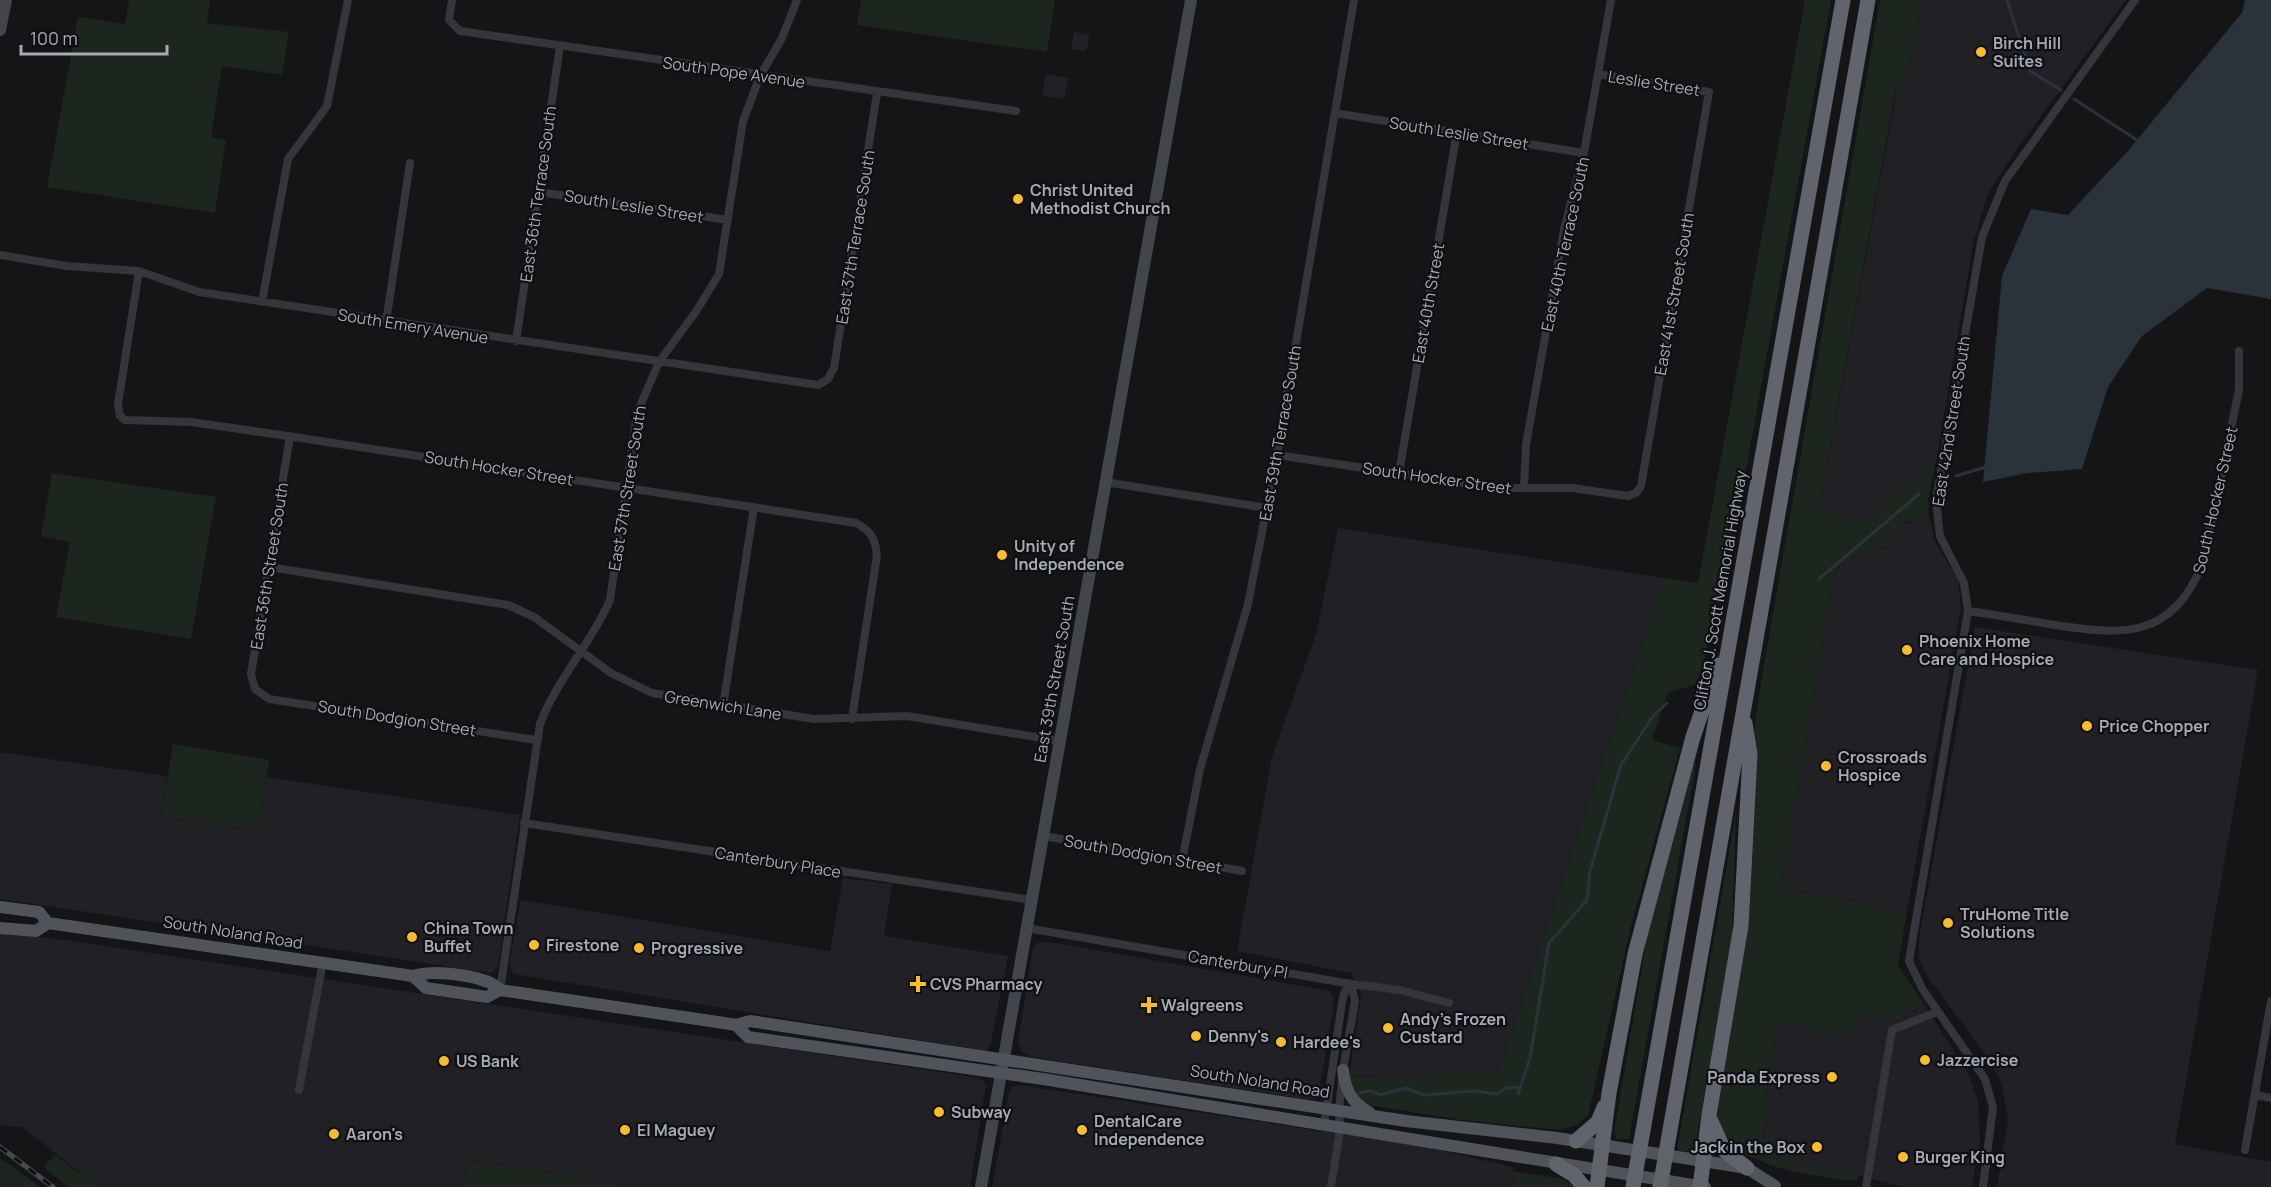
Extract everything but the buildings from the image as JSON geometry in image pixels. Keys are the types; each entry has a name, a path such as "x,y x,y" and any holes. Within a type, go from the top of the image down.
{"highway":[{"name":"Clifton J. Scott Memorial Highway","path":"1633,1187 1843,0"},
{"path":"1660,1187 1868,0"},
{"path":"1576,1141 1598,1122 1609,1093 1635,954 1653,882 1693,737 1734,619"},
{"path":"1700,1187 1709,1115 1741,926 1750,754 1743,709"},
{"path":"1597,1187 1605,1171 1609,1146 1609,1093"},
{"path":"1709,1115 1714,1132 1724,1150 1747,1168"},
{"path":"1556,1164 1574,1175 1584,1187"}],"main road":[{"path":"0,30 6,0"},
{"name":"East 39th Street South","path":"981,1187 1191,0"},
{"name":"South Noland Road","path":"0,907 39,912 48,923"},
{"name":"South Noland Road","path":"0,928 36,931 48,923 413,976 430,972 489,980 500,990 736,1025 750,1021 1333,1110 1576,1141 1747,1168 1776,1187"},
{"name":"South Noland Road","path":"736,1025 748,1036 1491,1151 1556,1164 1705,1187"},
{"path":"872,1055 874,1040"},
{"path":"1343,1070 1344,1083 1350,1098 1376,1116"}],"street":[{"path":"262,302 288,159 327,106 348,0"},
{"name":"South Pope Avenue","path":"452,0 449,20 452,26 460,31 877,93 1016,111"},
{"name":"East 37th Street South","path":"500,990 536,740 547,705 598,627 610,600 637,413 659,362 697,310 719,274 743,121 760,76 782,38 797,0"},
{"name":"East 39th Terrace South","path":"1182,861 1200,769 1248,604 1277,455 1354,0"},
{"name":"East 40th Terrace South","path":"1524,488 1526,445 1566,219 1584,153 1611,0"},
{"name":"East 42nd Street South","path":"1937,1012 1909,961 1968,610 1964,583 1940,536 1936,500 1982,237 2005,181 2135,0"},
{"name":"East 36th Terrace South","path":"516,341 560,46"},
{"name":"Leslie Street","path":"1598,74 1709,92"},
{"name":"East 41st Street South","path":"1634,494 1641,486 1709,92"},
{"name":"East 37th Terrace South","path":"828,379 834,368 877,93"},
{"name":"South Leslie Street","path":"1335,113 1584,153"},
{"name":"East 40th Street","path":"1399,473 1457,132"},
{"path":"386,322 410,163"},
{"name":"South Leslie Street","path":"539,192 728,220"},
{"name":"South Emery Avenue","path":"0,255 67,266 139,271 199,292 386,322 810,385 818,385 828,379"},
{"name":"South Hocker Street","path":"139,271 118,404 120,416 126,420 191,422 290,436 856,523 869,531 875,539 877,555 852,719"},
{"name":"South Hocker Street","path":"1968,610 2086,630 2123,632 2143,627 2165,617 2176,607 2193,587 2203,562 2239,390 2239,351"},
{"name":"East 36th Street South","path":"259,693 255,689 251,674 290,436"},
{"name":"South Hocker Street","path":"1277,455 1498,488 1572,488 1621,495 1634,494"},
{"path":"1105,482 1267,508"},
{"path":"723,706 754,507"},
{"name":"Greenwich Lane","path":"269,567 508,605 534,617 611,674 652,693 814,719 907,716 1060,741"},
{"name":"South Dodgion Street","path":"259,693 270,699 536,740"},
{"name":"Canterbury Place","path":"524,824 1032,900"},
{"name":"South Dodgion Street","path":"1044,836 1242,871"},
{"name":"Canterbury Pl","path":"1027,928 1352,984 1400,990 1449,1003"},
{"path":"299,1090 323,962"},
{"path":"1324,1126 1333,1110 1343,1070 1355,1001 1352,984"},
{"path":"1331,1187 1340,1129 1333,1110 1342,1002 1345,991 1352,984"},
{"path":"2246,1150 2271,1000"},
{"path":"1866,1187 1892,1029 1937,1012 1984,1079 1993,1107 1983,1187"},
{"path":"2255,1095 2271,1098"}],"shaded area":[{"path":"129,0 210,0 207,23 289,32 282,75 222,66 211,137 226,140 215,213 47,187 78,17 125,24"},
{"path":"861,0 1055,0 1047,52 857,25"},
{"path":"1805,0 1831,0 1740,503 1713,626 1697,684 1668,693 1652,740 1680,748 1630,930 1588,1116 1577,1125 1560,1130 1462,1120 1369,1105 1357,1098 1349,1078 1498,1073 1664,578 1698,583"},
{"path":"1880,0 1923,0 1905,87 1896,88 1819,508 1865,521 1937,456 1928,500 1929,517 1898,526 1894,531 1890,546 1864,549 1835,570 1781,889 1907,911 1898,966 1924,1004 1898,1021 1859,1016 1854,1035 1778,1024 1766,1095 1762,1156 1863,1173 1854,1181 1791,1171 1749,1156 1733,1144 1722,1128 1717,1108 1747,936 1753,742 1759,694"},
{"path":"1923,0 2126,0 2014,153 1988,194 1974,240 1937,456 1865,521 1819,509 1897,88 1905,87"},
{"path":"2245,0 2271,0 2271,299 2207,288 2142,336 2108,387 2082,469 2027,473 1983,482 2002,276 2031,209 2068,215 2126,153 2242,13"},
{"path":"1074,32 1090,35 1086,52 1071,49"},
{"path":"1046,74 1068,78 1064,99 1042,96"},
{"path":"52,473 216,497 191,639 56,617 70,542 41,536"},
{"path":"1929,517 1935,541 1958,580 1961,608 1907,911 1781,889 1835,570 1864,549 1890,546 1892,531 1898,525"},
{"path":"1338,528 1664,578 1498,1074 1349,1078 1361,994 1351,973 1237,951 1272,757 1316,634"},
{"path":"1975,627 2258,670 2175,1144 2271,1162 2271,1187 1997,1187 2008,1119 2001,1083 1989,1059 1927,976 1919,959 1919,938"},
{"path":"173,744 269,760 259,830 161,816"},
{"path":"0,752 167,776 161,816 259,830 267,777 520,815 498,968 491,973 0,899"},
{"path":"1691,763 1696,764 1629,1139 1617,1139 1614,1133 1654,896"},
{"path":"1736,813 1732,940 1695,1147 1689,1152 1677,1150"},
{"path":"843,878 892,884 884,936 1008,956 991,1043 986,1051 514,974 509,965 521,900 830,951"},
{"path":"0,933 65,940 981,1079 986,1084 970,1187 638,1187 472,1161 466,1187 98,1187 22,1127 0,1125"},
{"path":"1039,942 1050,942 1330,991 1333,998 1333,1010 1319,1092 1313,1100 1031,1057 1022,1052 1018,1042 1033,948"},
{"path":"1924,1004 1969,1075 1978,1101 1980,1140 1972,1187 1904,1187 1861,1176 1862,1173 1762,1156 1766,1095 1778,1023 1854,1035 1859,1016 1898,1021"},
{"path":"1019,1085 1426,1147 1513,1167 1514,1187 992,1187 1009,1094 1013,1086"},
{"path":"55,1155 98,1187 68,1187 43,1167"},
{"path":"0,1158 40,1187 23,1187 0,1172"},
{"path":"471,1161 638,1187 466,1187"},
{"path":"1513,1171 1564,1179 1576,1187 1514,1187"},
{"path":"0,1172 23,1187 0,1187"}],"waterway":[{"path":"2007,0 2030,71 2061,90"},
{"path":"2074,99 2140,142"},
{"path":"1956,476 1986,467"},
{"path":"1819,579 1919,494"},
{"path":"1518,1094 1530,1058 1549,943 1587,900 1590,871 1621,765 1653,716 1667,703"},
{"path":"1359,1093 1372,1091 1380,1095 1406,1088 1425,1095 1474,1091 1497,1094 1506,1088 1520,1087"}],"railway":[{"path":"0,1147 53,1187"}],"place":[{"name":"Birch Hill Suites","path":"1981,52"},
{"name":"Christ United Methodist Church","path":"1018,199"},
{"name":"Unity of Independence","path":"1002,555"},
{"name":"Phoenix Home Care and Hospice","path":"1907,650"},
{"name":"Price Chopper","path":"2087,726"},
{"name":"Crossroads Hospice","path":"1826,766"},
{"name":"TruHome Title Solutions","path":"1948,923"},
{"name":"China Town Buffet","path":"412,937"},
{"name":"Firestone","path":"534,945"},
{"name":"Progressive","path":"639,948"},
{"name":"CVS Pharmacy","path":"918,984"},
{"name":"Walgreens","path":"1149,1005"},
{"name":"Andy's Frozen Custard","path":"1388,1028"},
{"name":"Denny's","path":"1196,1036"},
{"name":"Hardee's","path":"1281,1042"},
{"name":"Jazzercise","path":"1925,1060"},
{"name":"US Bank","path":"444,1061"},
{"name":"Panda Express","path":"1832,1077"},
{"name":"Subway","path":"939,1112"},
{"name":"El Maguey","path":"625,1130"},
{"name":"DentalCare Independence","path":"1082,1130"},
{"name":"Aaron's","path":"334,1134"},
{"name":"Jack in the Box","path":"1817,1147"},
{"name":"Burger King","path":"1903,1157"}]}
